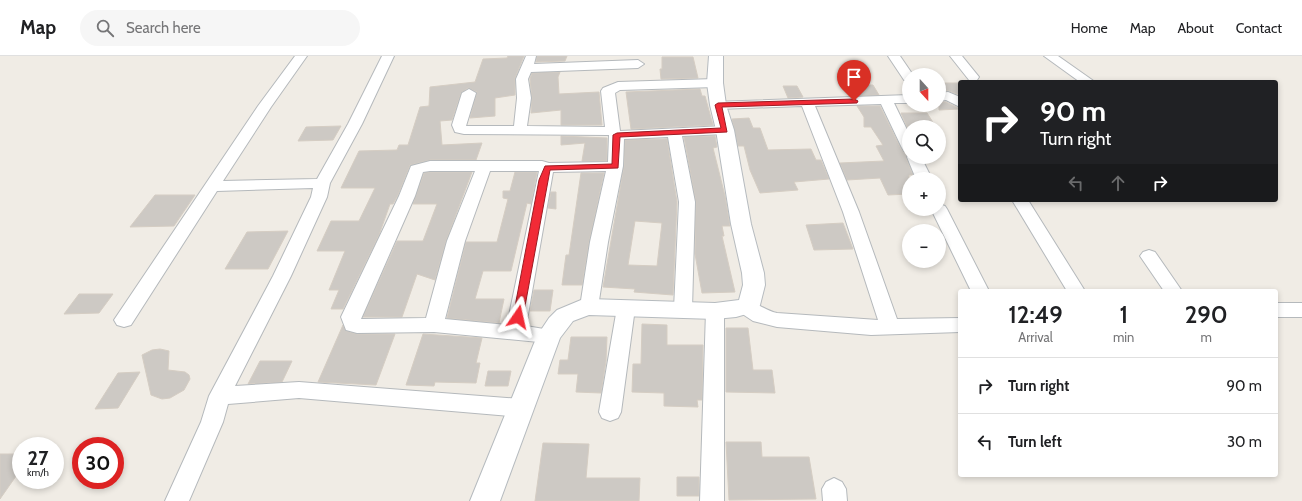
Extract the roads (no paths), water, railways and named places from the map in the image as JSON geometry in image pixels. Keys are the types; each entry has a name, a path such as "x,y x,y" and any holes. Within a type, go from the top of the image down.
{"main road":[{"path":"485,501 549,336 564,315 575,309 589,306 715,311 736,309 749,305 752,296 753,273 741,224 725,130 714,83 716,56"}],"street":[{"path":"124,320 265,106 301,56"},
{"path":"177,501 212,422 220,396 282,276 319,197 322,183 356,124 388,56"},
{"path":"894,56 902,68"},
{"path":"956,56 973,77"},
{"path":"1050,56 1086,80"},
{"path":"520,130 524,98 522,79 529,62 642,60"},
{"path":"589,306 599,242 615,166 614,133 608,91 618,86 642,60"},
{"path":"618,86 714,83"},
{"path":"468,94 459,125 460,129 614,133 674,133 725,130"},
{"path":"946,96 958,102"},
{"path":"718,105 902,100"},
{"path":"886,101 902,134"},
{"path":"807,102 851,212 890,326"},
{"path":"674,133 687,202 683,309"},
{"path":"549,336 515,332 467,331 434,325 358,326 353,324 351,317 407,196 416,169 430,166 542,166 547,168 615,166"},
{"path":"434,325 456,241 484,167"},
{"path":"515,332 543,180 547,168"},
{"path":"213,186 322,183"},
{"path":"1021,202 1075,289"},
{"path":"943,216 979,289"},
{"path":"1149,256 1172,289"},
{"path":"745,306 760,316 777,320 871,328 890,326 958,325"},
{"path":"610,412 626,308"},
{"path":"1278,310 1302,310"},
{"path":"712,501 715,311"},
{"path":"220,396 299,390 521,408"}]}
